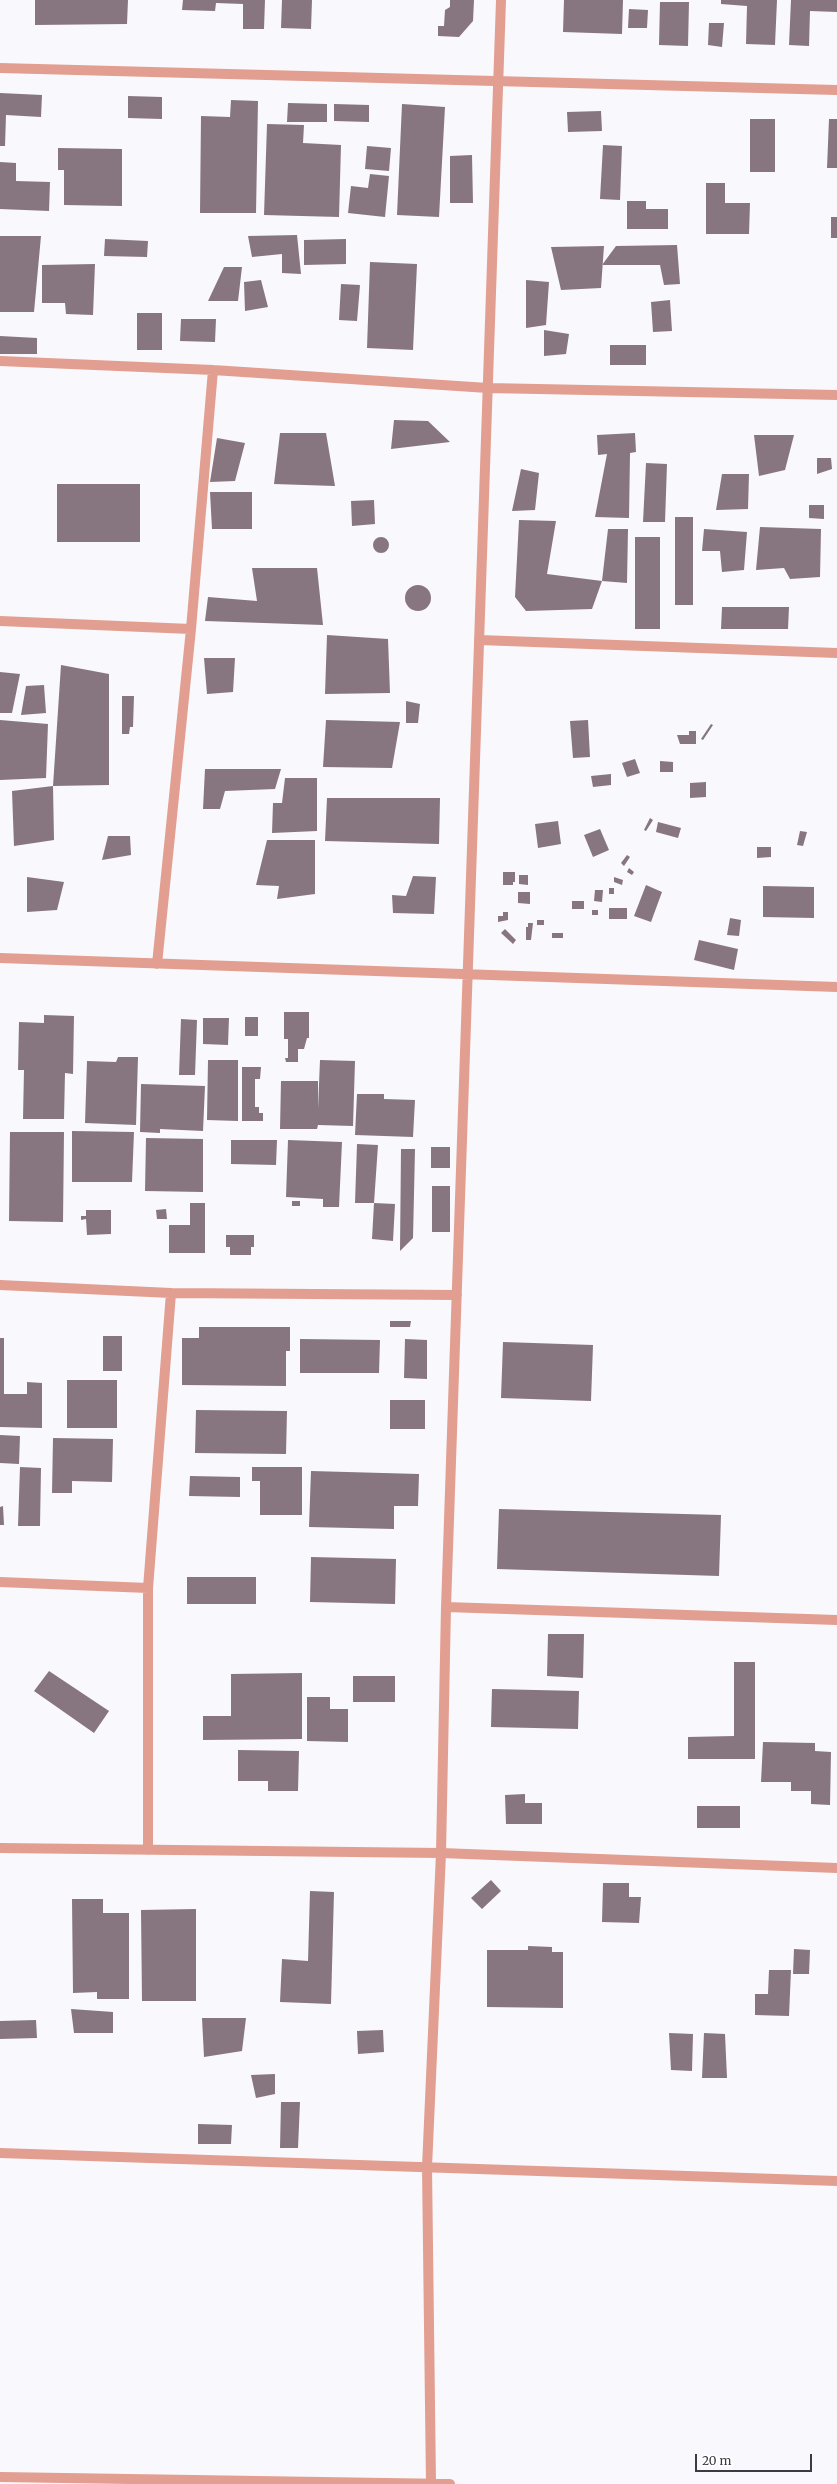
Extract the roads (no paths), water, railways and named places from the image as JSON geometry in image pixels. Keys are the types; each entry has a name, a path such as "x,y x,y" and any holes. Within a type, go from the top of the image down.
{"street":[{"path":"431,2483 427,2167 441,1853 446,1607 501,0"},
{"path":"0,68 837,90"},
{"path":"0,361 213,370 488,388 837,395"},
{"path":"157,964 191,629 213,370"},
{"path":"0,621 191,629"},
{"path":"479,640 837,653"},
{"path":"0,958 837,987"},
{"path":"0,1284 171,1293 457,1295"},
{"path":"148,1850 148,1588 171,1293"},
{"path":"0,1582 148,1588"},
{"path":"446,1607 837,1620"},
{"path":"0,1848 441,1853 837,1868"},
{"path":"0,2153 837,2182"},
{"path":"0,2478 450,2484"}]}
